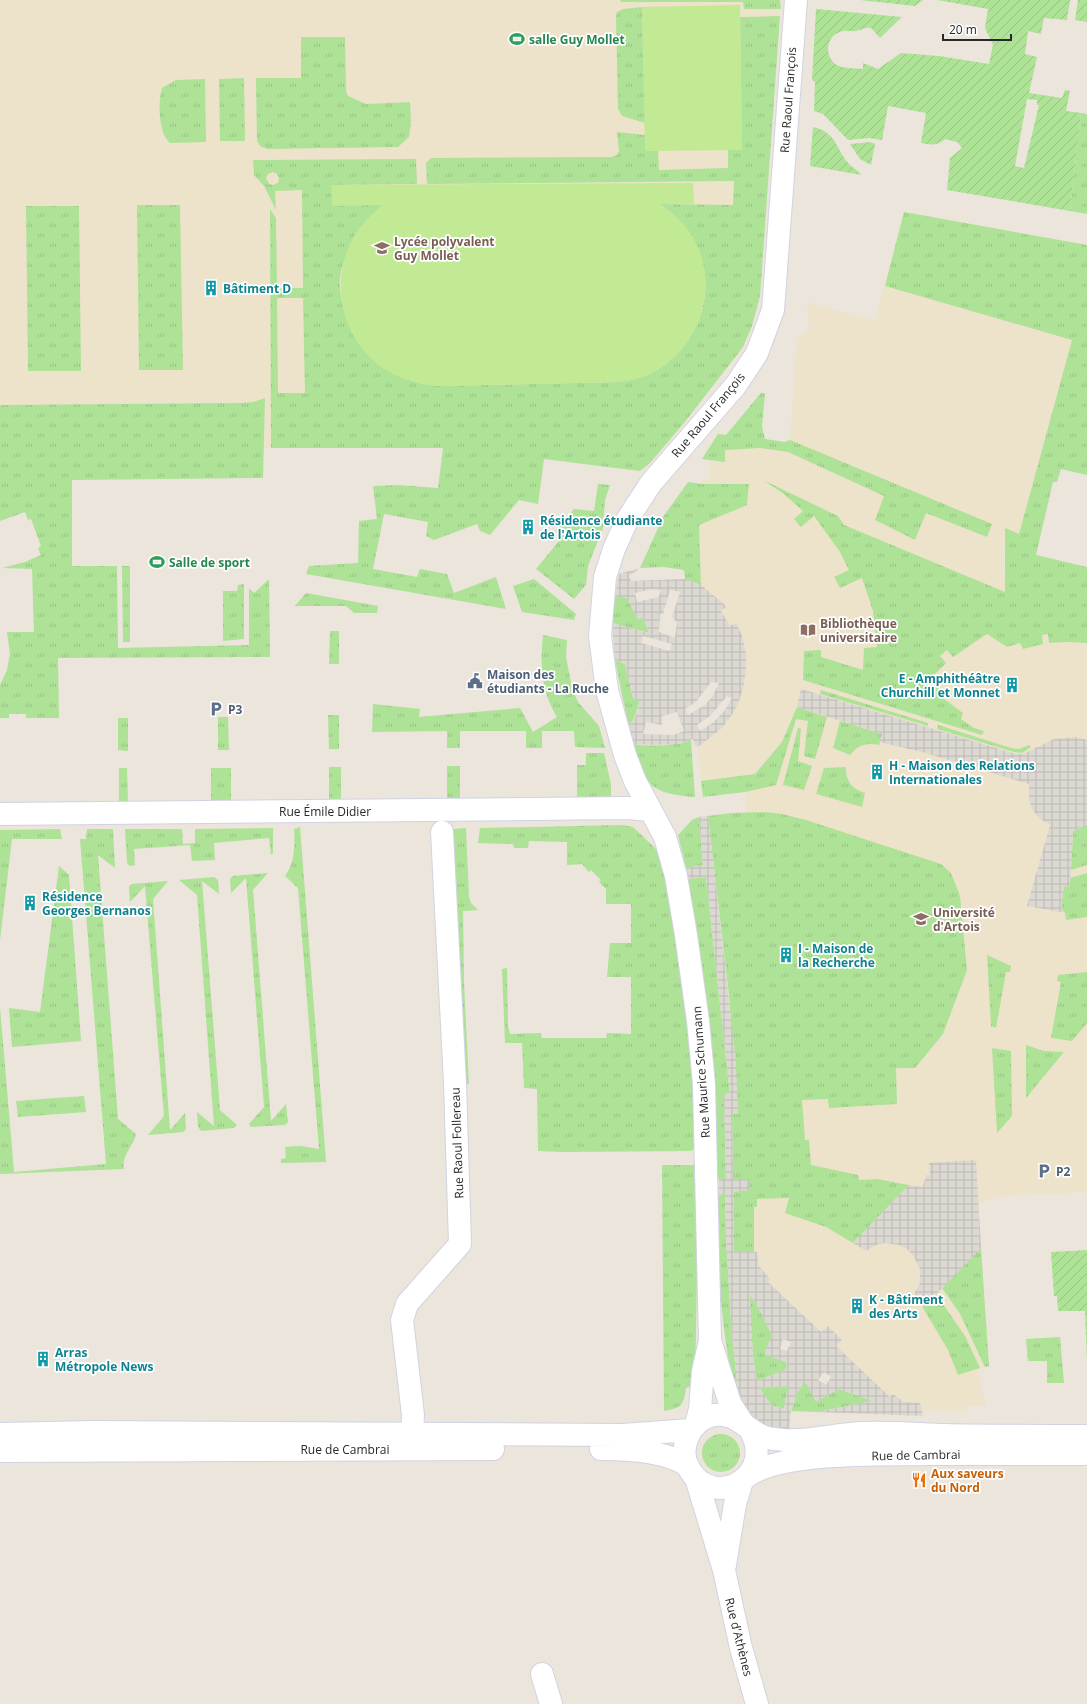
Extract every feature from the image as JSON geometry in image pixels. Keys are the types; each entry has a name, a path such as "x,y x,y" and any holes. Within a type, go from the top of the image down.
{"street":[{"name":"Rue Raoul François","path":"649,810 627,762 607,690 600,636 605,577 614,549 627,520 642,497 687,439 736,385 757,354 773,310 796,0"},
{"name":"Rue Émile Didier","path":"0,814 628,808 649,810"},
{"name":"Rue Maurice Schumann","path":"649,810 664,836 676,876 698,1021 704,1084 710,1342"},
{"name":"Rue Raoul Follereau","path":"412,1433 414,1415 402,1320 407,1304 460,1244 455,1083 442,832"},
{"path":"710,1342 730,1402 755,1437 757,1447 757,1457 735,1504 724,1570"},
{"path":"694,1427 703,1371 710,1342"},
{"path":"746,1425 734,1417 724,1415 709,1417 694,1427 688,1436 684,1451 692,1472 703,1483 719,1488 735,1485 746,1478"},
{"name":"Rue de Cambrai","path":"746,1425 764,1437 792,1440 861,1433 1087,1436"},
{"name":"Rue de Cambrai","path":"0,1434 92,1432 623,1435 648,1434 694,1427"},
{"name":"Rue de Cambrai","path":"0,1452 619,1449 674,1458 692,1472"},
{"name":"Rue de Cambrai","path":"746,1478 757,1469 785,1462 821,1458 875,1455 1087,1454"},
{"name":"Rue d'Athènes","path":"692,1472 724,1570 741,1648 757,1704"},
{"path":"542,1674 552,1704"}],"shaded area":[{"name":"Lycée polyvalent Guy Mollet","path":"0,0 780,0 760,296 752,326 743,347 684,423 646,445 0,450"},
{"name":"Université d'Artois","path":"904,212 1087,245 1072,340 1019,534 1005,529 1004,570 1087,627 1087,1192 1002,1196 978,1203 989,1366 977,1369 987,1406 966,1406 967,1411 922,1411 920,1403 904,1402 893,1394 890,1397 836,1346 842,1339 828,1326 821,1332 768,1282 770,1279 759,1266 757,1252 754,1252 754,1207 757,1207 749,858 744,777 701,781 698,747 722,728 736,707 743,689 746,663 743,638 736,623 730,626 720,611 726,607 701,585 699,525 702,480 709,480 709,460 702,459 718,434 785,442 790,440 797,336 809,330 807,302 875,321"},
{"path":"640,568 629,576 631,581 685,579 701,585 724,604 726,607 721,611 730,626 736,623 742,635 746,654 746,670 743,689 739,701 733,713 722,728 698,747 695,746 693,739 680,744 633,744 628,724 634,721 640,702 633,698 625,664 615,660 612,623 649,633 643,617 638,620 627,598 615,596 619,574","holes":["653,589 661,590 659,597 637,602 635,593","670,590 680,592 672,617 677,622 675,638 659,632 660,614 663,614","643,636 672,644 670,651 641,643","711,682 719,683 712,697 705,705 688,715 685,709 696,702","727,696 732,698 725,710 714,722 700,731 697,725 710,716","677,712 684,731 673,735 643,734 646,722 662,725 662,716"]},
{"path":"801,689 1016,754 1023,754 1054,739 1075,737 1087,740 1087,825 1073,831 1070,887 1064,886 1061,909 1066,913 1027,906 1050,825 1039,818 1032,809 1029,799 1029,784 922,752 879,742 882,734 797,707"},
{"path":"708,816 736,1062 738,1114 732,1114 733,1179 749,1179 749,1190 734,1192 734,1252 757,1252 759,1266 770,1279 768,1282 821,1332 828,1326 842,1340 836,1346 890,1397 893,1394 904,1402 920,1403 923,1416 817,1412 872,1401 839,1389 816,1402 805,1381 797,1393 791,1411 789,1430 770,1430 745,1412 733,1382 737,1380 732,1336 726,1239 725,1191 718,1197 719,1179 726,1179 724,1094 730,1093 706,877 688,879 686,868 703,865 699,817","holes":["750,1295 756,1303 772,1335 764,1354 788,1363 785,1370 757,1381 753,1356","783,1339 791,1342 787,1351 780,1349","824,1372 831,1377 826,1385 818,1380","788,1386 784,1409 771,1405 759,1387"]},
{"path":"976,1160 981,1248 923,1308 914,1295 920,1283 920,1269 913,1255 907,1249 899,1245 886,1243 878,1244 866,1251 853,1243 909,1185 923,1187 926,1175 930,1175 929,1163"}],"green space":[{"path":"620,0 780,0 781,9 744,9 743,2 621,2"},
{"path":"860,0 923,0 915,6"},
{"path":"937,0 1070,0 1067,20 1044,18 1041,34 1028,31 1025,54 1037,57 1029,93 1062,98 1065,90 1070,91 1066,111 1081,113 1070,211 947,190 950,158 962,148 957,142 945,139 934,144 921,143 926,113 888,106 882,140 869,138 848,140 823,114 814,111 815,82 812,80 816,9 902,17 880,38 871,28 865,28 858,31 843,31 838,33 833,36 828,44 831,60 838,66 863,69 863,63 878,69 901,53 939,56 989,64 993,45 985,28 988,9","holes":["1027,99 1037,100 1037,105 1039,105 1024,168 1015,166"]},
{"path":"1078,0 1087,0 1087,22 1075,20"},
{"path":"740,5 742,150 645,151 642,7"},
{"path":"642,7 645,123 622,116 618,109 617,12 623,9"},
{"path":"780,16 760,296 752,326 743,347 684,423 650,463 640,471 544,459 538,504 519,500 490,535 480,531 477,524 434,540 426,536 428,522 384,514 373,569 417,577 420,569 447,574 454,593 496,577 506,609 306,574 309,566 358,563 359,521 377,519 373,486 398,485 438,488 443,448 271,448 270,209 276,218 277,288 303,288 302,190 275,191 276,210 264,186 254,175 253,160 416,159 417,184 331,185 383,205 368,221 343,264 340,277 340,287 343,307 356,339 365,352 377,363 390,371 404,378 420,383 438,386 620,382 648,375 663,366 678,353 690,338 698,322 704,304 704,266 698,248 682,223 660,204 733,205 734,181 427,184 426,163 431,158 612,157 617,155 619,151 617,132 645,135 645,151 658,151 659,170 728,168 728,150 742,149 740,17","holes":["273,172 277,174 279,178 278,183 273,185 269,184 266,178 268,174","277,298 303,298 305,393 278,393"]},
{"path":"301,37 345,37 346,91 348,96 366,104 410,102 411,121 409,137 398,147 267,149 260,146 257,140 256,78 301,78"},
{"path":"244,78 245,141 220,141 219,79"},
{"path":"205,79 206,142 170,143 163,132 161,125 160,101 162,88 176,80"},
{"path":"1081,113 1087,114 1087,214 1070,211"},
{"path":"813,127 821,129 832,137 845,159 862,175 810,166"},
{"path":"870,142 875,144 871,165 860,159 850,144"},
{"path":"693,183 694,204 660,204 686,227 699,250 704,270 705,290 702,310 695,329 684,347 670,361 652,373 632,380 620,382 438,386 408,380 391,373 375,362 352,334 345,317 341,299 341,280 344,262 350,244 356,233 368,218 383,205 332,206 331,185"},
{"path":"137,205 180,205 183,370 139,370"},
{"path":"26,206 79,206 81,371 28,371"},
{"path":"904,212 1087,245 1087,475 1061,469 1057,482 1053,482 1036,555 1087,567 1087,643 1049,643 1048,634 1042,635 1043,644 1023,649 1020,643 1007,647 987,634 953,657 947,650 940,656 946,663 934,675 940,696 963,713 961,719 974,728 984,731 982,735 803,680 804,651 821,650 821,657 863,670 864,648 877,647 873,611 862,578 840,588 834,577 849,570 840,552 814,516 801,527 794,519 803,511 784,494 763,480 838,516 844,525 1005,592 1005,528 1019,534 1072,340 885,286"},
{"path":"761,393 765,393 762,427 765,439 785,442 790,440 992,524 987,537 926,513 915,540 875,520 884,496 788,452 760,448 725,450 725,462 702,459 718,434 726,435"},
{"path":"265,398 263,478 72,480 72,566 117,566 118,648 249,645 249,588 254,593 269,579 270,657 58,658 59,718 26,718 26,714 9,714 9,718 0,718 0,685 7,670 10,654 7,632 34,632 32,569 2,568 25,562 41,555 38,548 41,546 31,519 28,520 25,512 0,521 0,405 241,403 253,402"},
{"path":"688,482 702,484 749,484 747,505 699,525 701,585 685,579 684,570 664,567 640,568 663,517"},
{"path":"598,484 610,485 605,500 603,528 588,566 586,585 574,599 536,569 563,536 556,531 574,509 594,511"},
{"path":"122,566 130,566 130,642 123,642"},
{"path":"534,579 576,614 574,620 522,612 513,586"},
{"path":"244,584 244,639 223,641 223,591 237,591 238,585"},
{"path":"306,593 378,606 377,613 354,613 346,606 295,606"},
{"path":"615,596 627,598 638,619 643,617 649,633 612,623"},
{"path":"330,631 339,631 339,664 329,664"},
{"path":"543,635 567,640 566,657 572,688 578,702 599,726 605,748 575,747 574,731 542,731 542,748 526,748 526,731 460,731 460,748 447,748 447,731 372,732 373,704 420,709 419,717 520,708 533,732 557,717 548,697 543,678"},
{"path":"615,660 625,664 633,698 640,701 633,721 628,724"},
{"path":"821,690 928,723 928,726 820,694"},
{"path":"797,707 827,717 815,759 804,756 808,721 796,719 776,785 745,792 703,797 701,781 755,774 782,742"},
{"path":"328,715 339,715 339,749 329,749"},
{"path":"218,717 228,717 229,750 218,750"},
{"path":"118,718 128,718 128,751 118,750"},
{"path":"840,721 883,734 879,745 863,745 850,755 833,748"},
{"path":"938,725 1011,748 1019,749 1029,745 1031,747 1022,753 1014,752 937,729"},
{"path":"798,728 801,729 798,761 812,766 804,790 783,785"},
{"path":"691,740 695,797 680,796 668,793 659,790 652,785 641,769 633,744 677,744"},
{"path":"586,753 604,753 611,784 611,797 577,798 577,765 586,765"},
{"path":"447,766 460,766 460,800 447,801"},
{"path":"329,767 341,767 341,801 329,801"},
{"path":"846,767 848,781 857,790 865,793 862,807 816,794 824,768"},
{"path":"119,768 127,768 128,802 119,802"},
{"path":"211,768 231,768 231,802 211,802"},
{"path":"765,812 782,814 806,820 941,864 951,873 960,896 967,970 943,1034 915,1068 896,1068 897,1104 829,1108 828,1099 802,1100 805,1140 809,1140 811,1165 858,1175 859,1180 877,1179 909,1185 853,1243 826,1227 785,1213 789,1198 757,1199 757,1207 754,1207 754,1252 734,1252 734,1192 749,1179 733,1179 732,1114 738,1114 729,995 708,816 731,813"},
{"path":"699,817 703,865 686,868 678,835 692,820"},
{"path":"623,825 633,827 655,848 661,858 669,886 690,1036 695,1148 691,1151 538,1151 537,1089 524,1088 522,1043 505,1043 502,969 507,968 508,1026 510,1034 541,1033 542,1038 606,1038 607,1033 631,1034 631,977 607,977 610,943 631,943 631,904 606,904 606,889 599,882 601,880 591,870 589,872 582,864 567,865 567,842 529,841 528,848 514,848 513,844 478,843 480,828"},
{"path":"1087,825 1087,865 1071,870 1073,831"},
{"path":"300,827 326,1162 281,1163 281,1159 286,1158 285,1147 301,1146 319,1149 298,888 285,876 293,859 294,829"},
{"path":"273,828 273,853 271,855 269,838 214,843 215,860 192,861 190,845 134,849 135,865 130,866 127,863 125,829 182,829 183,844 195,843 195,829"},
{"path":"466,828 469,897 471,903 478,910 463,911 464,982 469,1084 464,1084 457,893 453,829"},
{"path":"60,829 62,839 12,839 0,940 0,830"},
{"path":"87,829 113,829 115,868 98,855 118,1119 136,1134 124,1160 124,1169 0,1174 0,1007 14,1172 106,1164 80,839 86,839"},
{"path":"59,866 69,875 81,1041 12,1047 9,1008 40,1012"},
{"path":"268,873 253,890 271,1121 286,1104 288,1122 285,1125 251,1127 249,1124 264,1107 246,878 231,893 230,879 233,876"},
{"path":"1087,873 1087,917 1066,920 1065,913 1061,909 1064,886 1070,887 1070,878"},
{"path":"214,877 218,880 219,894 202,881 220,1110 237,1125 234,1128 201,1131 198,1127 197,1112 214,1126 197,895 179,880"},
{"path":"706,877 730,1094 724,1095 726,1179 719,1179 717,1177 713,1068 695,920 688,879"},
{"path":"168,881 153,899 170,1130 185,1113 186,1129 183,1132 148,1135 164,1116 145,886 130,902 129,886 132,884"},
{"path":"987,955 1011,966 1010,972 1006,972 996,1028 991,1026"},
{"path":"1087,972 1087,1023 1072,1041 1051,1038 1061,982 1057,981 1058,975"},
{"path":"1026,1045 1044,1051 1064,1052 1026,1098"},
{"path":"992,1048 1011,1051 1012,1116 997,1133"},
{"path":"84,1096 86,1112 18,1117 16,1101"},
{"path":"662,1165 699,1165 695,1385 686,1388 681,1405 674,1409 664,1411"},
{"path":"725,1191 726,1239 732,1336 737,1381 733,1382 722,1313 719,1267 718,1197"},
{"path":"981,1248 989,1366 985,1367 960,1314 942,1288"},
{"path":"1087,1250 1087,1361 1085,1311 1058,1311 1057,1296 1054,1296 1051,1252"},
{"path":"749,1294 756,1303 772,1335 765,1354 788,1363 785,1370 757,1381 753,1356"},
{"path":"936,1294 965,1336 980,1368 958,1375 948,1350 923,1308"},
{"path":"1060,1337 1064,1383 1047,1383 1047,1361 1028,1361 1026,1339"},
{"path":"805,1381 816,1401 839,1389 873,1401 817,1412 791,1411 797,1393"},
{"path":"788,1386 784,1409 771,1405 759,1387"},
{"path":"721,1434 731,1437 737,1443 740,1453 737,1463 731,1469 721,1472 711,1469 705,1463 702,1453 705,1443 711,1437"}],"place":[{"name":"salle Guy Mollet","path":"517,39"},
{"name":"Lycée polyvalent Guy Mollet","path":"382,248"},
{"name":"Bâtiment D","path":"211,288"},
{"name":"Résidence étudiante de l'Artois","path":"528,527"},
{"name":"Salle de sport","path":"157,562"},
{"name":"Bibliothèque universitaire","path":"808,630"},
{"name":"Maison des étudiants - La Ruche","path":"475,681"},
{"name":"E - Amphithéâtre Churchill et Monnet","path":"1012,685"},
{"name":"P3","path":"216,709"},
{"name":"H - Maison des Relations Internationales","path":"877,772"},
{"name":"Résidence Georges Bernanos","path":"30,903"},
{"name":"Université d'Artois","path":"921,919"},
{"name":"I - Maison de la Recherche","path":"786,955"},
{"name":"P2","path":"1044,1171"},
{"name":"K - Bâtiment des Arts","path":"857,1306"},
{"name":"Arras Métropole News","path":"43,1359"},
{"name":"Aux saveurs du Nord","path":"919,1480"}]}
